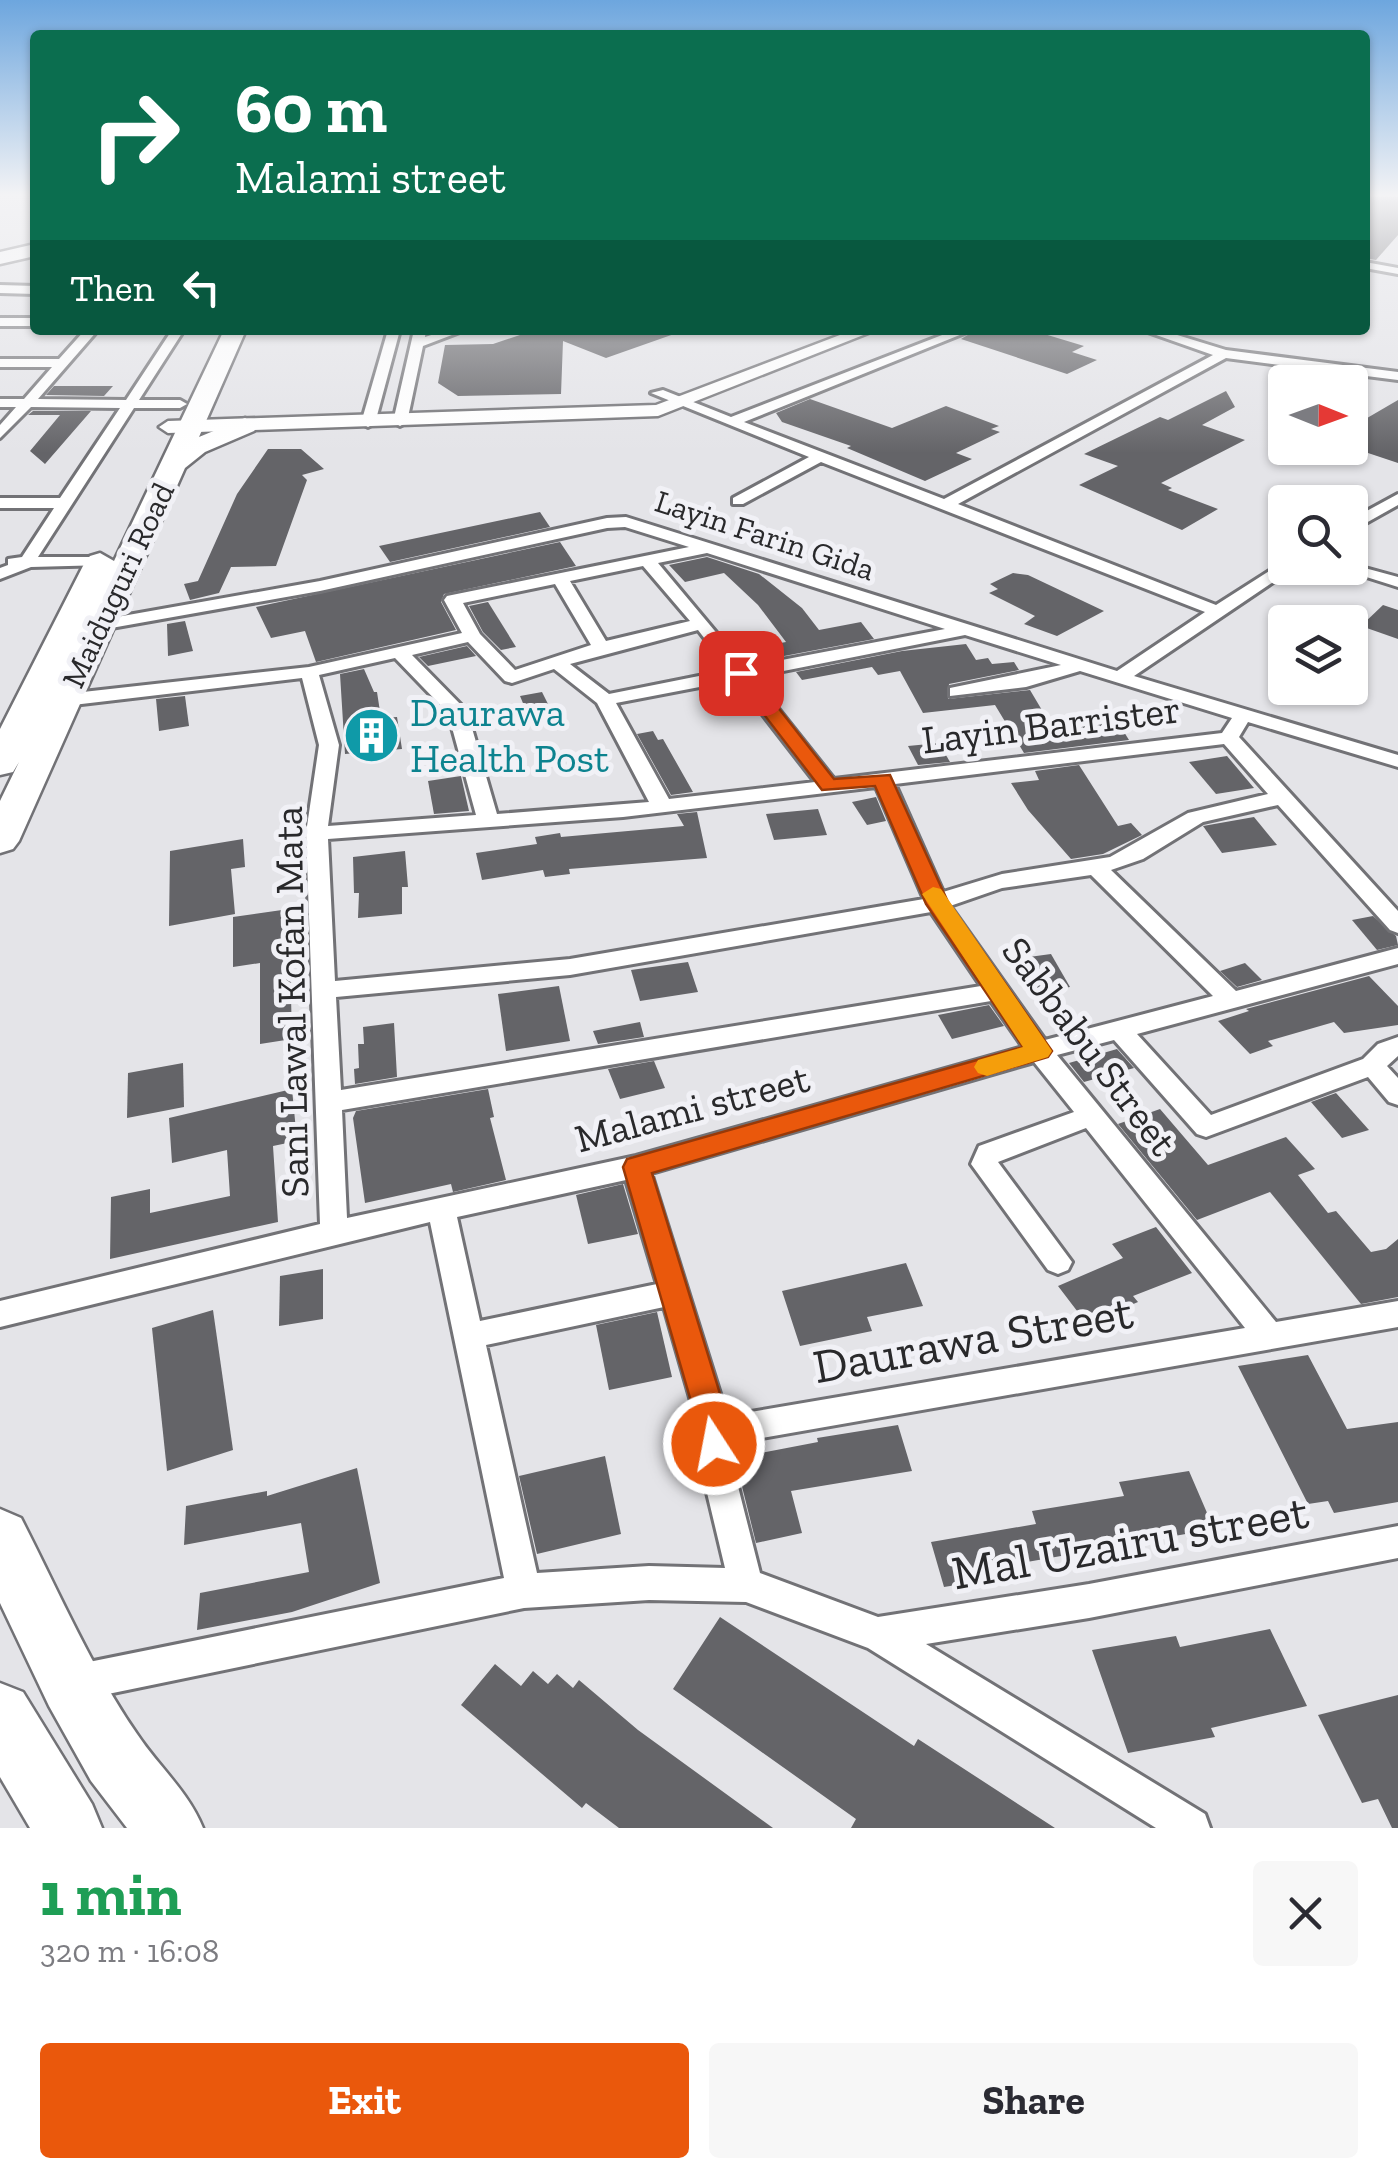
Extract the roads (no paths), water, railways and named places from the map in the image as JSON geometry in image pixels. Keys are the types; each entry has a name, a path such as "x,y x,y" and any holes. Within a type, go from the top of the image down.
{"highway":[{"name":"Maiduguri Road","path":"0,841 172,464 214,335"},
{"name":"Maiduguri Road","path":"0,764 100,562 232,335"},
{"path":"186,413 246,419"},
{"path":"172,464 246,419"},
{"path":"0,1538 71,1684 114,1758 169,1828"},
{"path":"0,1715 68,1828"}],"street":[{"path":"0,289 30,290"},
{"path":"0,322 30,322"},
{"path":"0,434 88,335"},
{"path":"0,574 26,562 175,335"},
{"path":"369,416 393,335"},
{"path":"402,415 627,402 815,335"},
{"path":"0,403 133,403 246,419 627,414 658,410 855,335"},
{"path":"730,422 953,335"},
{"path":"1164,335 1224,354 1398,376"},
{"path":"402,415 419,337"},
{"path":"946,505 1224,354"},
{"path":"0,363 66,363"},
{"path":"658,394 1220,612"},
{"path":"738,501 821,456"},
{"path":"1368,516 1398,499"},
{"path":"0,503 68,503"},
{"name":"Layin Farin Gida","path":"100,624 443,581 615,522 1398,761"},
{"path":"702,624 602,647 518,676 506,675 472,636 443,581 560,580 708,548"},
{"path":"647,561 702,624 829,786"},
{"path":"0,562 100,562"},
{"path":"1368,574 1398,582"},
{"path":"1119,678 1268,578"},
{"path":"560,580 602,647"},
{"path":"605,700 964,630"},
{"path":"30,704 309,672 472,636"},
{"path":"401,654 457,711 488,820"},
{"path":"556,662 605,700 662,806"},
{"path":"956,692 1079,666"},
{"name":"Sani Lawal Kofan Mata","path":"309,672 329,745 318,833 334,1232"},
{"name":"Layin Barrister","path":"318,833 662,806 1229,738 1243,716"},
{"path":"1229,738 1398,924"},
{"name":"Sabbabu Street","path":"882,779 937,904 1039,1051 1270,1337"},
{"path":"324,990 570,967 937,904 962,890 1096,868 1150,848 1208,812 1281,798"},
{"path":"1096,868 1231,1000"},
{"name":"Malami street","path":"0,1314 334,1232 636,1167 1039,1051 1398,956"},
{"path":"329,1102 999,991"},
{"path":"1119,1030 1206,1127 1372,1066 1387,1050 1398,1046"},
{"path":"1372,1066 1398,1095"},
{"path":"1058,1262 984,1164 988,1153 1091,1116"},
{"path":"636,1167 717,1436 714,1459 746,1585"},
{"path":"441,1209 524,1591"},
{"path":"469,1336 674,1293"},
{"name":"Daurawa Street","path":"717,1436 747,1426 1398,1314"},
{"name":"Mal Uzairu street","path":"878,1634 1089,1601 1398,1542"},
{"path":"71,1684 524,1591 649,1583 746,1585 878,1634 1190,1828"}],"place":[{"name":"Daurawa Health Post","path":"371,735"}]}
